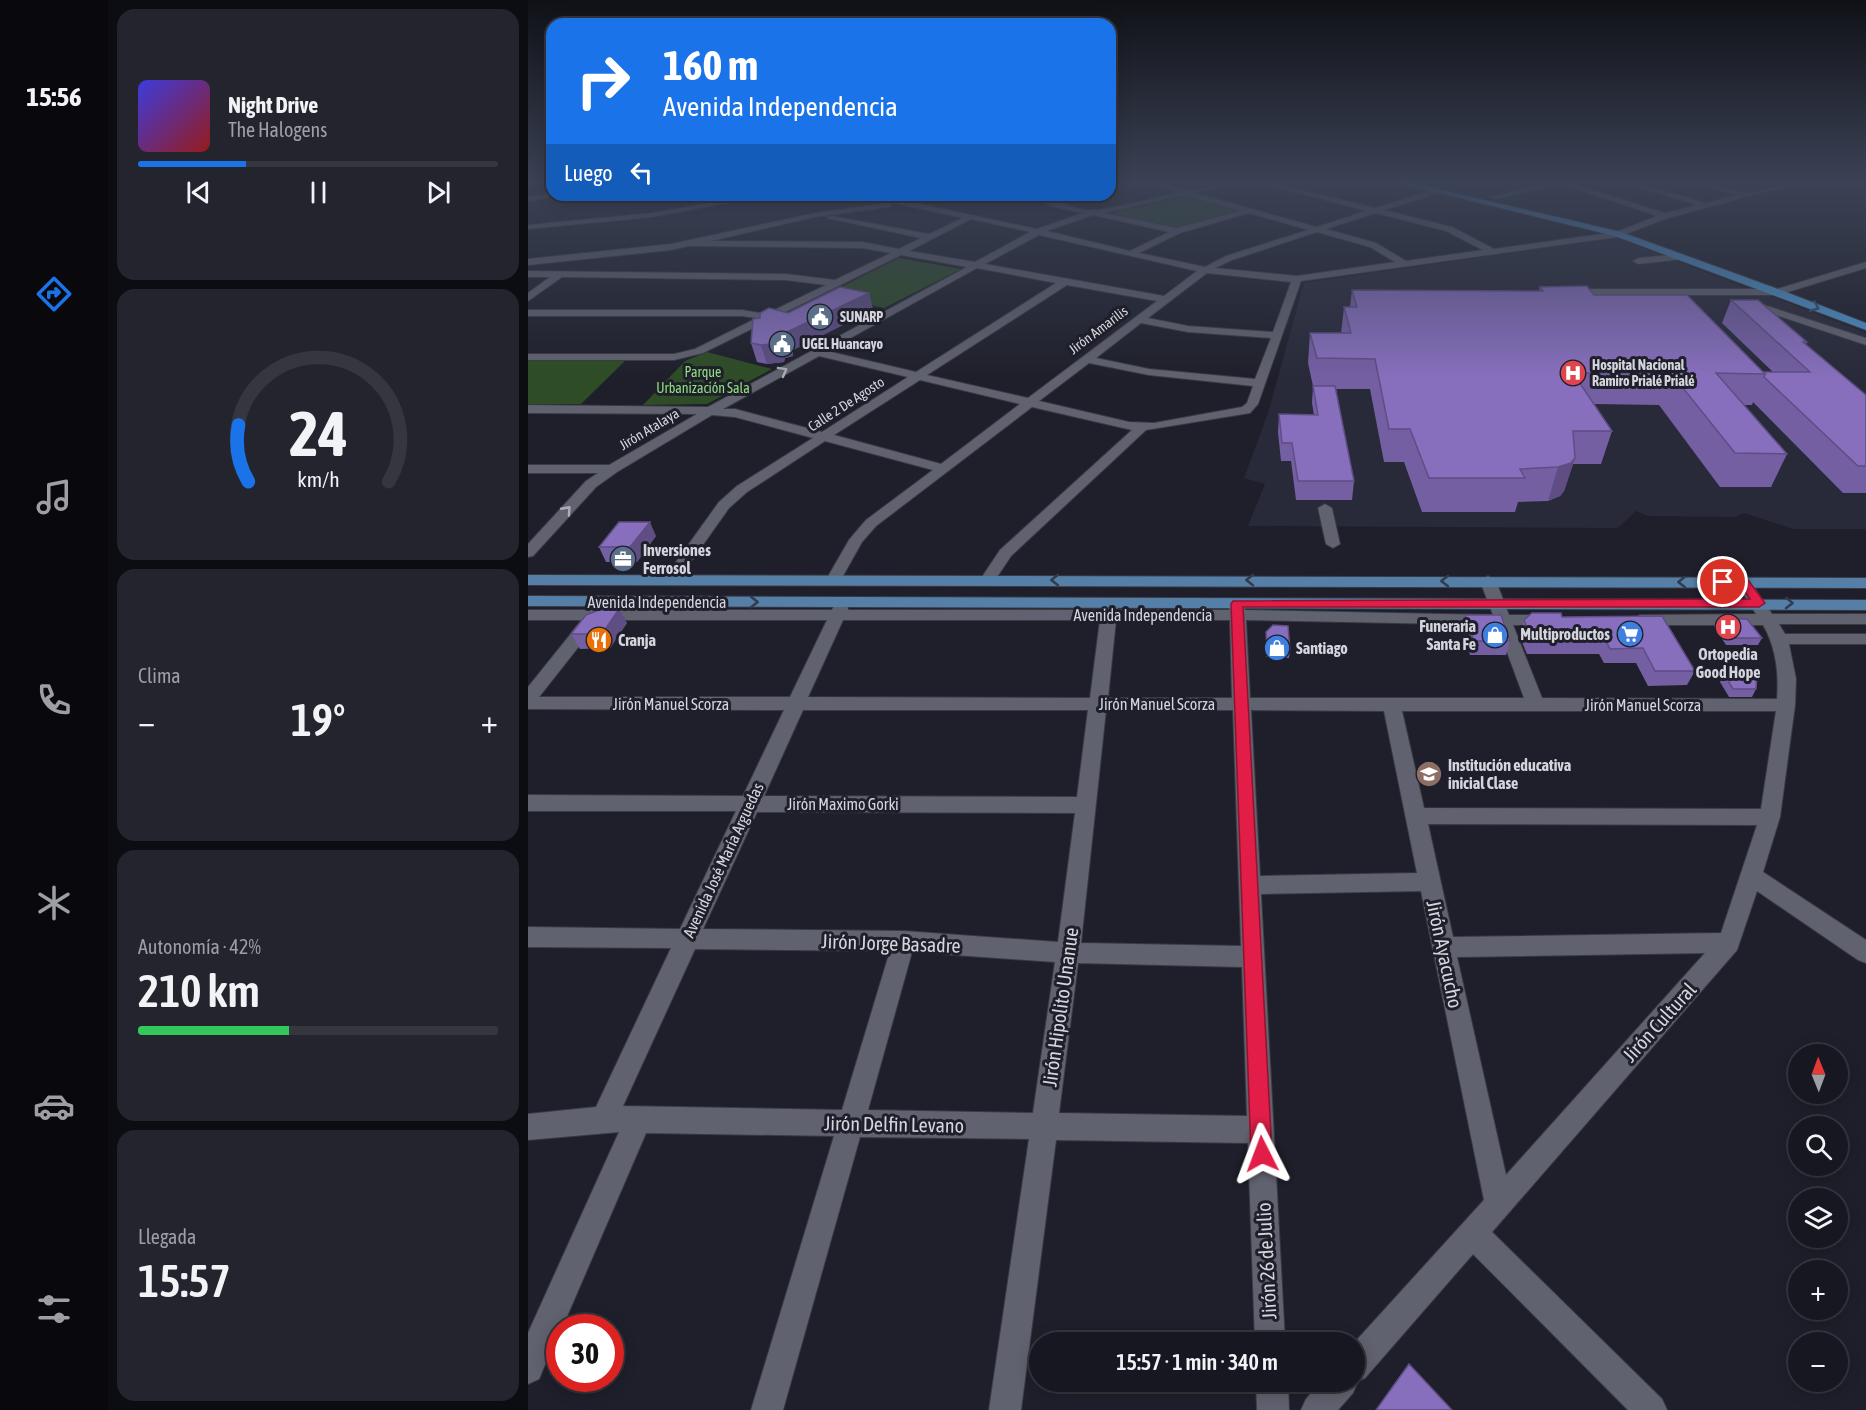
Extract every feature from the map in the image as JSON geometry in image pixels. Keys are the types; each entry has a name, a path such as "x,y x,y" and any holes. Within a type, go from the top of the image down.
{"highway":[{"path":"1656,248 1778,291 1866,327"},
{"path":"1684,248 1835,303"},
{"path":"1694,261 1710,257"}],"main road":[{"name":"Avenida Independencia","path":"528,580 1866,583"},
{"name":"Avenida Independencia","path":"528,602 840,609"},
{"name":"Avenida Independencia","path":"1238,609 1497,604 1770,621 1866,605"}],"street":[{"path":"528,262 651,248"},
{"path":"874,248 1163,299"},
{"path":"528,357 683,356 699,351 907,248"},
{"name":"Jirón Atalaya","path":"528,553 591,484 612,469 710,411 1008,248"},
{"path":"1104,248 1203,271 1247,277 1297,279 1522,248"},
{"path":"1130,254 1143,248"},
{"name":"Jirón Amarilis","path":"834,580 856,540 871,523 1163,299 1222,260 1261,248"},
{"path":"1378,248 1406,265"},
{"path":"1485,248 1493,252"},
{"path":"528,298 583,257"},
{"path":"1638,261 1681,257"},
{"path":"1561,292 1778,291 1866,265"},
{"path":"528,274 786,277 835,283"},
{"path":"817,352 1142,427 1246,410 1252,404 1297,279"},
{"name":"Calle 2 De Agosto","path":"671,580 724,505 742,489 1064,282"},
{"path":"1650,300 1656,297 1735,299 1866,342"},
{"path":"528,313 742,313 767,317"},
{"path":"1137,319 1188,329 1277,336"},
{"path":"1085,359 1149,372 1260,383"},
{"path":"528,409 682,409 735,413 942,468"},
{"path":"988,580 1005,554 1142,427"},
{"path":"528,469 612,469"},
{"path":"1325,508 1333,544"},
{"path":"1488,582 1536,705"},
{"path":"1744,583 1770,621 1866,639"},
{"path":"528,701 605,602"},
{"name":"Avenida Independencia","path":"528,615 840,609 1238,609 1406,620 1866,619"},
{"name":"Avenida José María Arguedas","path":"604,1119 840,609"},
{"name":"Jirón Hipolito Unanue","path":"1005,1410 1068,953 1110,609"},
{"name":"Jirón 26 de Julio","path":"1238,609 1270,1332"},
{"name":"Jirón Cultural","path":"1365,1355 1729,943 1770,817 1786,705 1787,680 1770,621"},
{"name":"Jirón Manuel Scorza","path":"528,701 796,704 1786,705"},
{"name":"Jirón Ayacucho","path":"1392,705 1498,1202"},
{"name":"Jirón Maximo Gorki","path":"528,803 1085,805"},
{"path":"1416,816 1770,817"},
{"path":"1751,875 1866,952"},
{"path":"1250,885 1430,882"},
{"name":"Jirón Jorge Basadre","path":"528,938 904,941 1068,953 1253,957"},
{"path":"767,1410 904,941"},
{"path":"1443,947 1729,943"},
{"name":"Jirón Delfin Levano","path":"533,1129 604,1119 639,1119 1260,1130"},
{"path":"528,1368 639,1119"},
{"path":"1472,1233 1651,1410"},
{"path":"1272,1392 1273,1410"},
{"path":"1317,1410 1333,1392"}],"shaded area":[{"name":"Hospital Nacional Ramiro Prialé Prialé","path":"1549,248 1642,248 1749,289 1746,290 1765,294 1866,333 1866,529 1794,529 1744,513 1735,517 1648,516 1636,511 1618,528 1248,526 1265,484 1244,478 1268,413 1304,283"}],"green space":[{"path":"899,258 961,269 884,308 825,295"},
{"name":"Parque Urbanización Sala","path":"707,352 772,369 707,404 643,405 685,361"},
{"path":"528,358 627,359 581,404 528,404"}],"building":[{"path":"1587,286 1594,295 1687,295 1765,374 1716,373 1787,454 1735,453 1671,373 1573,373 1612,431 1573,431 1575,458 1571,463 1558,467 1520,469 1525,478 1429,478 1410,429 1389,429 1375,359 1317,358 1310,333 1351,333 1344,307 1357,307 1352,290 1543,291 1540,287"},
{"path":"840,287 869,293 787,332 787,338 779,340 778,343 761,345 751,343 753,319 760,318 760,313 769,308 788,313"},
{"path":"1731,300 1758,300 1807,342 1803,342 1866,395 1866,466 1858,466 1764,377 1764,372 1810,372"},
{"path":"1313,386 1335,386 1354,481 1298,481 1292,443 1282,443 1279,414 1318,415"},
{"path":"619,522 650,522 630,547 599,547"},
{"path":"619,609 602,634 571,634 586,615 599,610"},
{"path":"1532,613 1561,613 1562,617 1662,616 1695,671 1655,671 1643,648 1610,649 1605,639 1532,640 1524,620"},
{"path":"1465,615 1501,615 1510,641 1474,641"},
{"path":"1718,619 1747,619 1762,638 1730,638"},
{"name":"Santiago","path":"1273,625 1288,626 1290,650 1267,650 1266,632"},
{"path":"1724,674 1757,674 1756,689 1733,689"},
{"path":"1409,1364 1452,1410 1376,1410"}],"place":[{"name":"SUNARP","path":"820,317"},
{"name":"UGEL Huancayo","path":"782,344"},
{"name":"Hospital Nacional Ramiro Prialé Prialé","path":"1573,373"},
{"name":"Inversiones Ferrosol","path":"623,559"},
{"name":"Ortopedia Good Hope","path":"1728,627"},
{"name":"Multiproductos","path":"1630,634"},
{"name":"Funeraria Santa Fe","path":"1495,635"},
{"name":"Cranja","path":"599,640"},
{"name":"Santiago","path":"1277,648"},
{"name":"Institución educativa inicial Clase","path":"1429,774"}],"route":[{"path":"1262,1154 1237,604 1759,603 1744,583 1723,582"}]}
